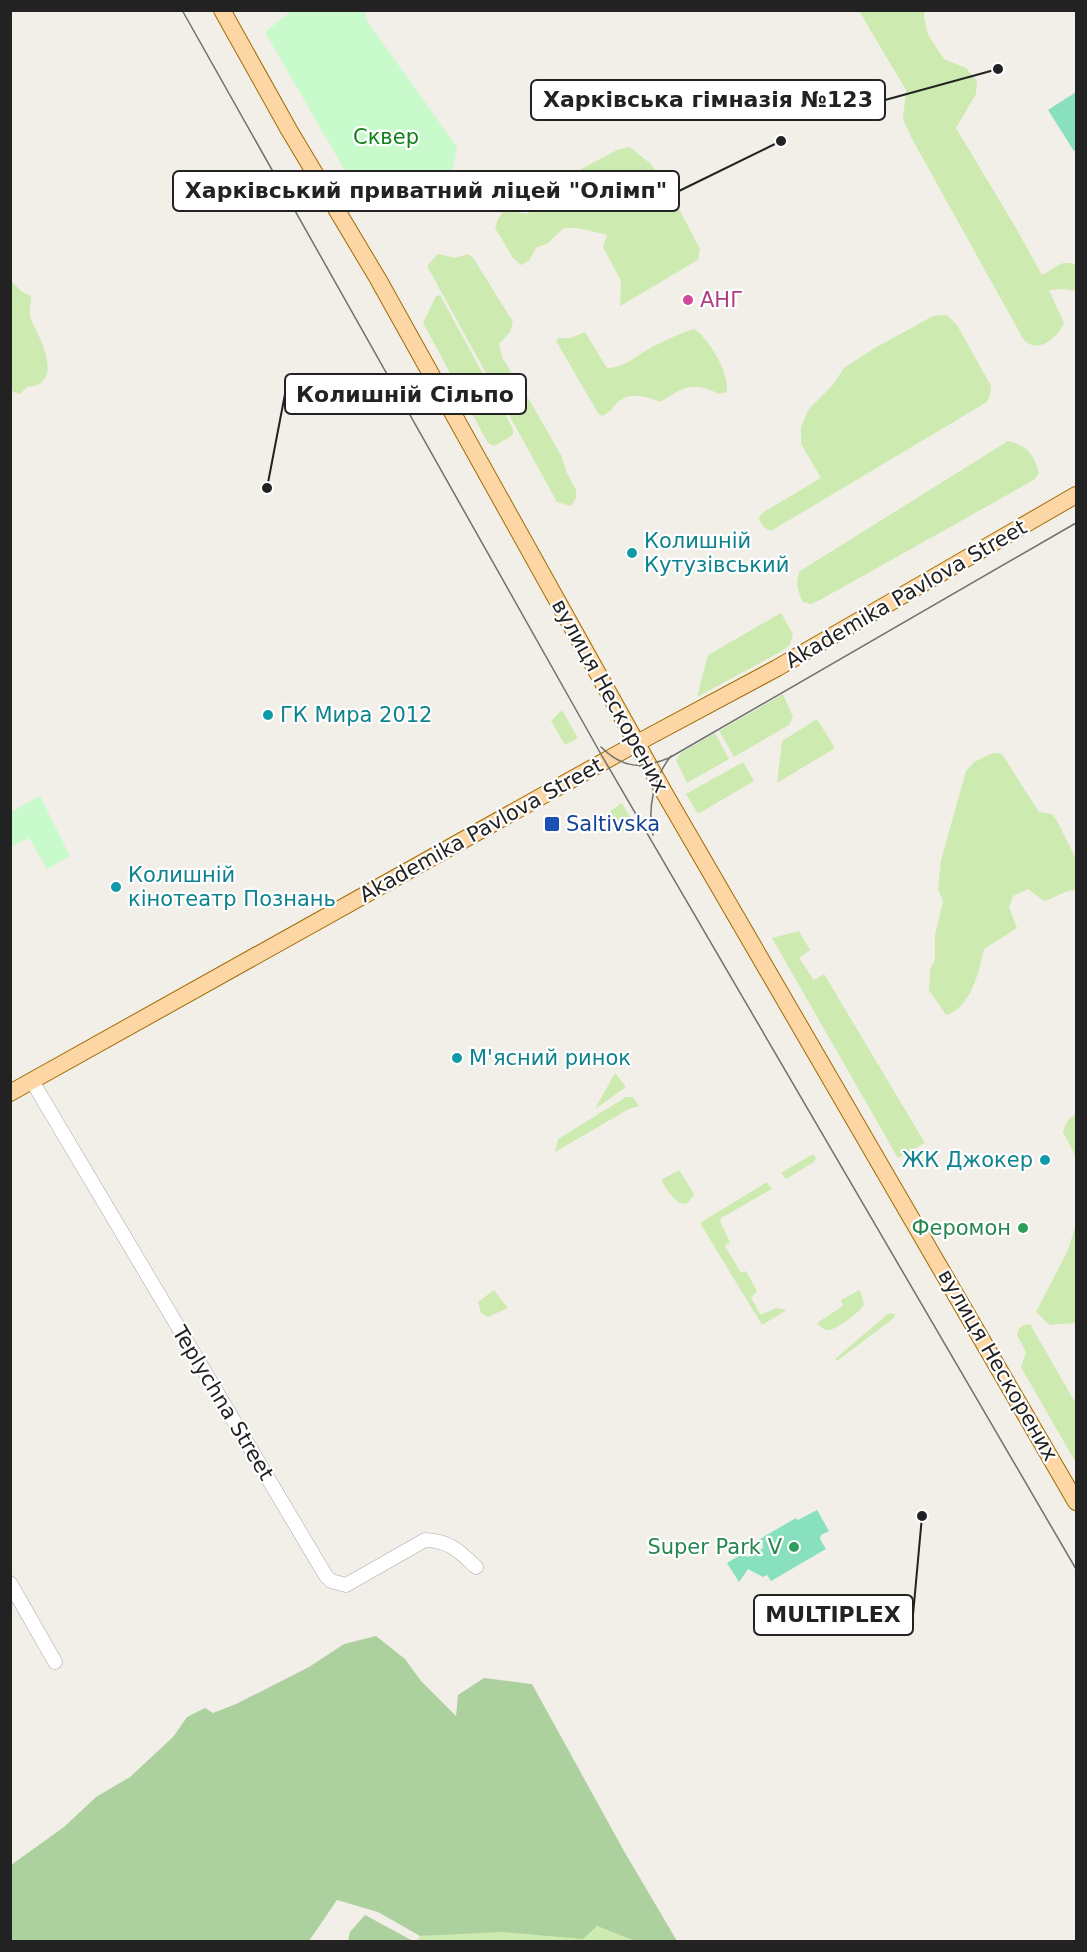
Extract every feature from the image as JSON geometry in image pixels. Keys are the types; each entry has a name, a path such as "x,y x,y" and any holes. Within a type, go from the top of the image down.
{"main road":[{"name":"вулиця Нескорених","path":"222,10 289,130 373,270 772,980 866,1137 1077,1502"},
{"name":"Akademika Pavlova Street","path":"10,1093 637,743 777,668 1077,495"}],"street":[{"name":"Teplychna Street","path":"32,1081 326,1576 332,1581 346,1585 425,1540 451,1545 476,1567"},
{"path":"10,1582 55,1662"}],"green space":[{"name":"Сквер","path":"293,10 365,11 367,21 457,147 453,168 429,188 413,195 395,196 382,192 363,202 265,32"},
{"path":"859,11 925,11 928,35 944,59 966,68 977,81 976,94 956,128 1042,275 1058,265 1071,263 1076,265 1076,291 1049,290 1064,323 1057,334 1047,342 1035,346 1029,344 1021,335 911,137 903,119 906,90"},
{"path":"1076,92 1076,150 1074,151 1048,110"},
{"path":"630,147 651,164 678,207 700,249 698,260 620,306 621,281 603,247 607,235 578,228 564,228 548,243 536,248 529,261 521,265 513,258 495,228 503,212 513,211 526,214 559,199 572,174 617,150"},
{"path":"438,254 455,258 468,254 474,259 513,322 510,332 499,344 502,357 561,455 576,490 576,498 571,506 557,502 427,266"},
{"path":"10,280 22,292 31,296 31,318 44,348 48,370 42,382 27,387 20,394 13,392 11,385"},
{"path":"440,295 513,429 513,435 494,446 488,443 423,323 436,296"},
{"path":"947,315 957,325 991,386 987,402 771,531 765,527 759,518 762,513 821,478 801,444 801,427 808,410 832,386 844,368 933,316"},
{"path":"694,329 706,340 722,366 727,392 719,394 702,387 688,388 660,402 645,397 630,396 621,400 602,416 598,413 556,341 558,338 571,338 585,332 607,368 625,363 654,346"},
{"path":"1008,441 1020,445 1032,455 1039,473 1034,480 820,600 811,604 803,602 797,586 800,571"},
{"path":"781,613 793,634 790,645 697,697 708,655"},
{"path":"783,694 793,717 789,725 734,757 719,731"},
{"path":"562,710 578,738 565,745 551,721"},
{"path":"817,719 835,748 777,783 782,741"},
{"path":"715,733 729,759 687,783 676,760 681,753"},
{"path":"993,753 1002,754 1039,812 1052,814 1057,821 1076,859 1076,890 1044,901 1028,889 1013,896 1009,907 1017,928 984,949 977,978 968,997 962,1005 946,1015 929,990 930,970 935,959 935,935 943,901 938,889 941,860 966,771 974,762"},
{"path":"743,762 754,781 698,814 686,794"},
{"path":"40,796 70,856 47,869 29,838 11,847 11,812"},
{"path":"622,803 635,825 623,832 610,811"},
{"path":"799,931 810,950 799,958 814,980 824,974 925,1143 898,1158 772,938"},
{"path":"615,1073 626,1087 595,1109"},
{"path":"626,1097 633,1097 639,1106 629,1109 555,1152 558,1139"},
{"path":"1076,1114 1076,1157 1063,1132 1068,1121"},
{"path":"813,1154 816,1158 814,1162 786,1179 781,1173"},
{"path":"679,1170 694,1194 690,1201 685,1203 676,1200 661,1180"},
{"path":"767,1182 772,1189 721,1218 720,1221 730,1242 725,1246 741,1273 746,1271 757,1291 751,1298 761,1315 776,1308 787,1310 762,1325 700,1223"},
{"path":"1076,1224 1076,1323 1050,1325 1036,1312 1068,1250"},
{"path":"494,1290 508,1308 488,1317 481,1313 478,1302"},
{"path":"860,1290 864,1304 849,1319 829,1330 817,1323 843,1306 841,1300"},
{"path":"889,1313 895,1314 894,1318 837,1361 835,1359"},
{"path":"1030,1324 1076,1404 1076,1463 1021,1367 1026,1352 1017,1335 1021,1326"},
{"name":"Super Park V","path":"817,1510 829,1531 821,1535 820,1539 826,1549 771,1581 767,1575 763,1577 748,1569 739,1582 727,1563 742,1554 748,1557 763,1548 760,1539 796,1518 798,1520"},
{"path":"376,1636 405,1659 421,1681 456,1716 458,1695 484,1678 532,1684 624,1851 677,1941 635,1941 597,1926 583,1939 502,1932 420,1936 378,1912 337,1900 309,1941 11,1941 11,1865 64,1827 96,1797 130,1777 173,1737 187,1717 205,1708 213,1713 236,1704 309,1667 344,1644"},
{"path":"365,1915 413,1941 348,1941 350,1932"},
{"path":"597,1926 635,1941 416,1942 420,1936"}],"tram line":[{"path":"182,10 602,756 1076,1569"},
{"path":"601,747 617,760 633,765 650,764 669,758 1076,523"},
{"path":"653,835 651,825 653,793 660,773 671,756"}],"place":[{"name":"Харківська гімназія №123","path":"998,69"},
{"name":"Харківський приватний ліцей \"Олімп\"","path":"781,141"},
{"name":"АНГ","path":"688,300"},
{"name":"Колишній Сільпо","path":"267,488"},
{"name":"Колишній Кутузівський","path":"632,553"},
{"name":"ГК Мира 2012","path":"268,715"},
{"name":"Saltivska","path":"552,824"},
{"name":"Колишній кінотеатр Познань","path":"116,887"},
{"name":"М'ясний ринок","path":"457,1058"},
{"name":"ЖК Джокер","path":"1045,1160"},
{"name":"Феромон","path":"1023,1228"},
{"name":"MULTIPLEX","path":"922,1516"},
{"name":"Super Park V","path":"794,1547"}]}
